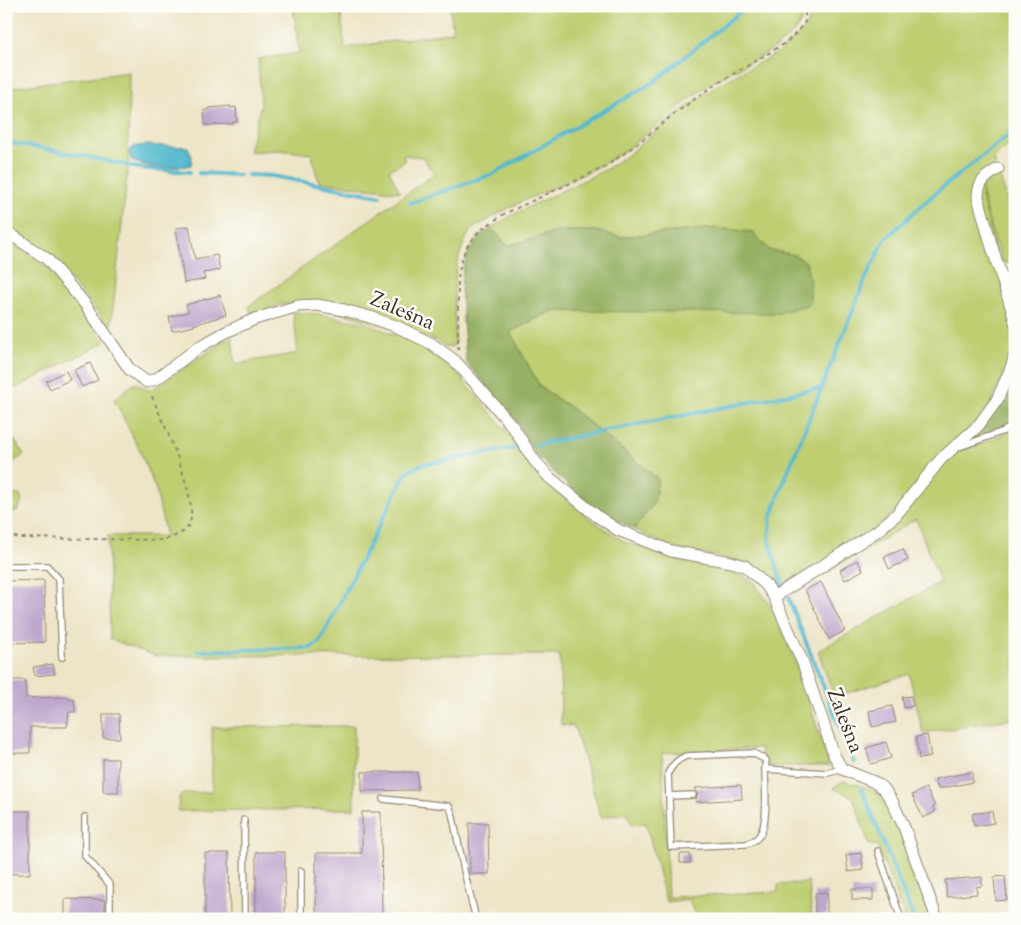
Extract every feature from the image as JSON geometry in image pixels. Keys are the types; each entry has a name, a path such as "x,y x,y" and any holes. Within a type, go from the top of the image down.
{"street":[{"path":"998,170 983,180 978,189 978,196 1015,322"},
{"path":"6,231 47,260 85,304 130,370 147,382"},
{"name":"Zaleśna","path":"147,382 158,378 199,347 226,332 255,318 298,306 317,305 370,316 415,334 432,344 455,362 513,427 534,460 550,478 597,516 618,530 671,551 745,566 766,586 774,597 803,663 834,755 842,769 874,782 884,789 892,801 904,828 937,919"},
{"path":"774,597 877,531 896,515 941,460 978,426 997,400 1015,355"}],"lane":[{"path":"954,447 986,438 1015,425"},
{"path":"6,566 47,566 59,579 62,657"},
{"path":"753,753 766,760 765,769 764,825 761,835 754,842 746,844 671,847 668,773 678,760 686,756 753,753"},
{"path":"765,769 827,773 842,769"},
{"path":"669,796 693,795"},
{"path":"383,799 449,806 476,919"},
{"path":"85,817 85,856 110,885 110,919"},
{"path":"244,820 245,919"},
{"path":"878,851 901,919"},
{"path":"301,871 301,919"}],"path":[{"path":"455,362 459,345 458,279 461,261 466,248 479,231 504,214 605,167 713,86 784,44 805,22 805,6"},
{"path":"6,535 20,538 163,540 174,537 189,526 192,516 182,472 147,382"}],"green space":[{"path":"293,6 340,6 345,48 453,32 450,6 802,6 803,14 798,27 785,41 706,87 617,156 589,171 516,204 471,230 461,251 455,276 455,343 451,348 435,340 302,302 280,305 254,315 250,312 249,306 434,174 423,157 403,155 405,161 389,170 400,192 319,182 311,154 279,150 249,152 261,104 258,59 299,53"},
{"path":"810,6 1015,6 1015,140 994,158 996,165 979,180 1012,325 1013,344 1011,359 990,405 900,507 871,532 778,589 775,589 769,578 747,564 680,550 634,529 654,503 658,479 571,408 540,387 510,332 552,311 622,311 795,255 769,250 752,232 717,228 620,237 595,231 559,231 508,246 491,228 518,212 605,170 629,154 670,119 716,86 779,52 804,30 811,16"},
{"path":"129,72 128,166 111,328 48,254 6,224 6,88"},
{"path":"998,172 1015,222 1015,261 1008,263 1002,262 981,197 983,186"},
{"path":"491,228 508,246 559,231 595,231 620,237 717,228 752,232 769,250 795,255 806,262 810,282 810,304 779,313 552,311 510,332 540,387 571,408 658,479 654,503 634,529 595,509 535,454 515,419 466,362 461,290 463,267 469,251 480,236"},
{"path":"6,239 47,267 105,342 6,393"},
{"path":"293,312 317,314 365,323 416,343 455,371 511,436 516,448 542,480 589,518 625,542 683,562 734,571 754,582 775,612 802,679 829,766 761,766 761,748 662,753 668,897 778,892 778,885 809,882 812,919 696,919 689,899 666,902 646,823 632,825 627,813 601,817 574,726 561,725 560,655 155,656 110,639 108,536 166,536 156,490 140,451 114,399 135,383 149,390 156,387 232,336 235,364 298,353"},
{"path":"1015,371 1015,422 967,442"},
{"path":"6,427 24,455 6,466"},
{"path":"1015,429 1015,739 1011,719 923,733 909,674 834,697 818,651 940,582 916,519 795,592 793,589 871,540 949,458 958,451 986,442"},
{"path":"6,495 20,495 22,500 18,511 6,512"},
{"path":"354,726 354,809 178,811 179,797 185,793 210,792 212,789 212,727"},
{"path":"843,781 873,790 884,801 900,832 931,919 905,919 877,845 869,845 853,797 833,788"}],"water":[{"path":"147,145 188,147 192,157 191,165 162,167 132,161 130,152 132,148"}],"building":[{"path":"231,106 231,108 236,107 237,122 233,122 233,124 205,125 204,110"},
{"path":"189,226 195,259 217,255 220,270 203,273 205,279 184,283 176,228"},
{"path":"220,295 226,315 172,331 169,317 188,312 186,305"},
{"path":"90,363 98,380 82,387 74,370"},
{"path":"66,371 70,380 50,389 46,381"},
{"path":"903,549 908,560 889,569 884,557"},
{"path":"857,560 863,570 845,580 840,570"},
{"path":"44,580 45,642 6,643 6,581"},
{"path":"821,582 845,631 829,639 805,590"},
{"path":"53,664 55,674 35,676 33,667"},
{"path":"6,680 25,680 26,698 68,697 68,699 74,699 75,712 69,712 67,727 30,727 30,753 6,753"},
{"path":"911,696 913,706 904,708 902,697"},
{"path":"892,706 896,722 872,727 869,711"},
{"path":"103,714 119,714 120,738 103,738"},
{"path":"927,735 931,757 919,759 916,737"},
{"path":"886,742 891,758 871,764 866,748"},
{"path":"103,759 118,759 118,792 103,792"},
{"path":"362,772 417,772 418,790 362,791"},
{"path":"972,772 973,782 938,789 935,779"},
{"path":"741,785 742,799 695,802 698,794 695,788"},
{"path":"926,788 935,806 933,807 935,812 923,818 912,795"},
{"path":"6,811 30,811 30,874 6,874"},
{"path":"992,811 994,823 974,826 972,814"},
{"path":"362,812 381,812 382,919 320,919 320,917 316,917 316,853 362,853"},
{"path":"469,823 488,823 489,874 470,874"},
{"path":"256,852 285,852 285,919 256,919"},
{"path":"205,853 229,853 230,919 205,919"},
{"path":"861,853 863,870 848,872 846,855"},
{"path":"680,854 690,854 690,863 680,863"},
{"path":"1005,876 1007,900 996,901 994,877"},
{"path":"982,877 982,886 976,887 977,894 947,897 945,880"},
{"path":"852,889 873,889 873,900 852,900"},
{"path":"827,892 827,915 815,915 815,893"},
{"path":"65,899 105,900 105,919 65,919"}],"waterway":[{"path":"410,203 493,174 654,82 747,6"},
{"path":"783,586 769,540 771,518 784,481 866,278 885,239 933,195 1015,130"},
{"path":"6,142 85,156 138,168 190,172"},
{"path":"199,173 239,175"},
{"path":"248,175 272,176 380,196"},
{"path":"535,445 822,389"},
{"path":"197,651 311,648 320,641 406,473 420,465 516,448"},
{"path":"788,597 854,763"},
{"path":"862,789 914,919"}]}
